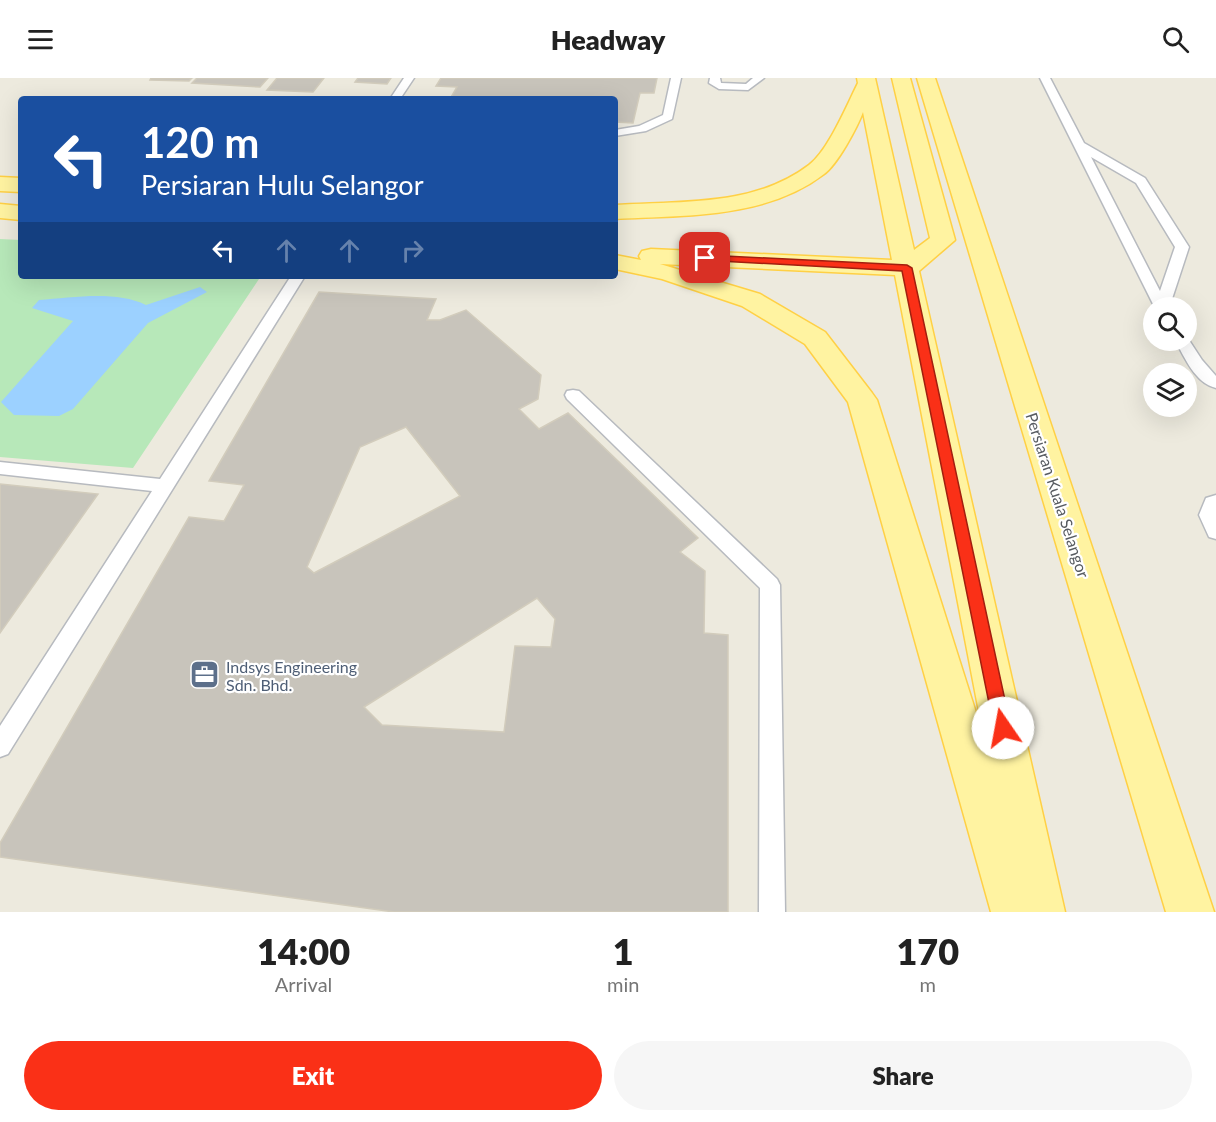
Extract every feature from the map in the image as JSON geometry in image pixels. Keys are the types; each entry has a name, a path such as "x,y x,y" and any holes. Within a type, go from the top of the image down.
{"main road":[{"path":"618,254 907,268 943,240 901,78"},
{"name":"Persiaran Kuala Selangor","path":"926,78 1190,912"},
{"path":"866,81 1041,912"},
{"path":"624,212 732,205 776,192 818,169 844,131 866,81"},
{"path":"0,184 18,185"},
{"path":"0,211 18,213"},
{"path":"618,263 668,273 751,300 815,338 862,400 1015,912"}],"lane":[{"path":"397,96 409,78"},
{"path":"618,133 642,129 668,117 676,78"},
{"path":"715,78 714,82 719,86 748,87 759,78"},
{"path":"1044,78 1156,297"},
{"path":"1079,145 1141,181 1182,247 1166,297"},
{"path":"0,746 296,279"},
{"path":"1189,351 1196,363 1216,383"},
{"path":"573,395 770,585 772,912"},
{"path":"0,468 165,486"},
{"path":"1216,502 1212,502 1208,515 1216,532"}],"green space":[{"path":"0,239 18,240 18,279 259,279 133,468 0,457"}],"water":[{"path":"200,287 207,292 148,323 73,409 59,416 14,415 1,402 73,321 32,308 39,300 107,296 134,300 146,305"}],"building":[{"path":"151,78 192,78 189,81 150,80"},
{"path":"197,78 268,78 260,87 192,83"},
{"path":"277,78 324,78 313,92 267,90"},
{"path":"358,78 391,78 387,84 355,82"},
{"path":"441,78 657,78 654,93 640,93 633,123 618,122 618,96 452,96 457,87 436,86"},
{"path":"319,292 436,299 427,320 440,320 466,310 541,375 538,399 519,409 539,429 568,413 698,538 680,552 705,571 704,633 728,635 728,912 394,912 0,857 0,843 189,517 224,521 244,485 209,481","holes":["406,427 460,496 314,573 307,567 360,447","537,598 555,619 551,647 515,646 504,732 382,725 364,707"]},
{"path":"0,484 98,494 0,633"}],"place":[{"name":"Indsys Engineering Sdn. Bhd.","path":"205,675"}],"route":[{"path":"705,258 907,268 1003,728"}]}
